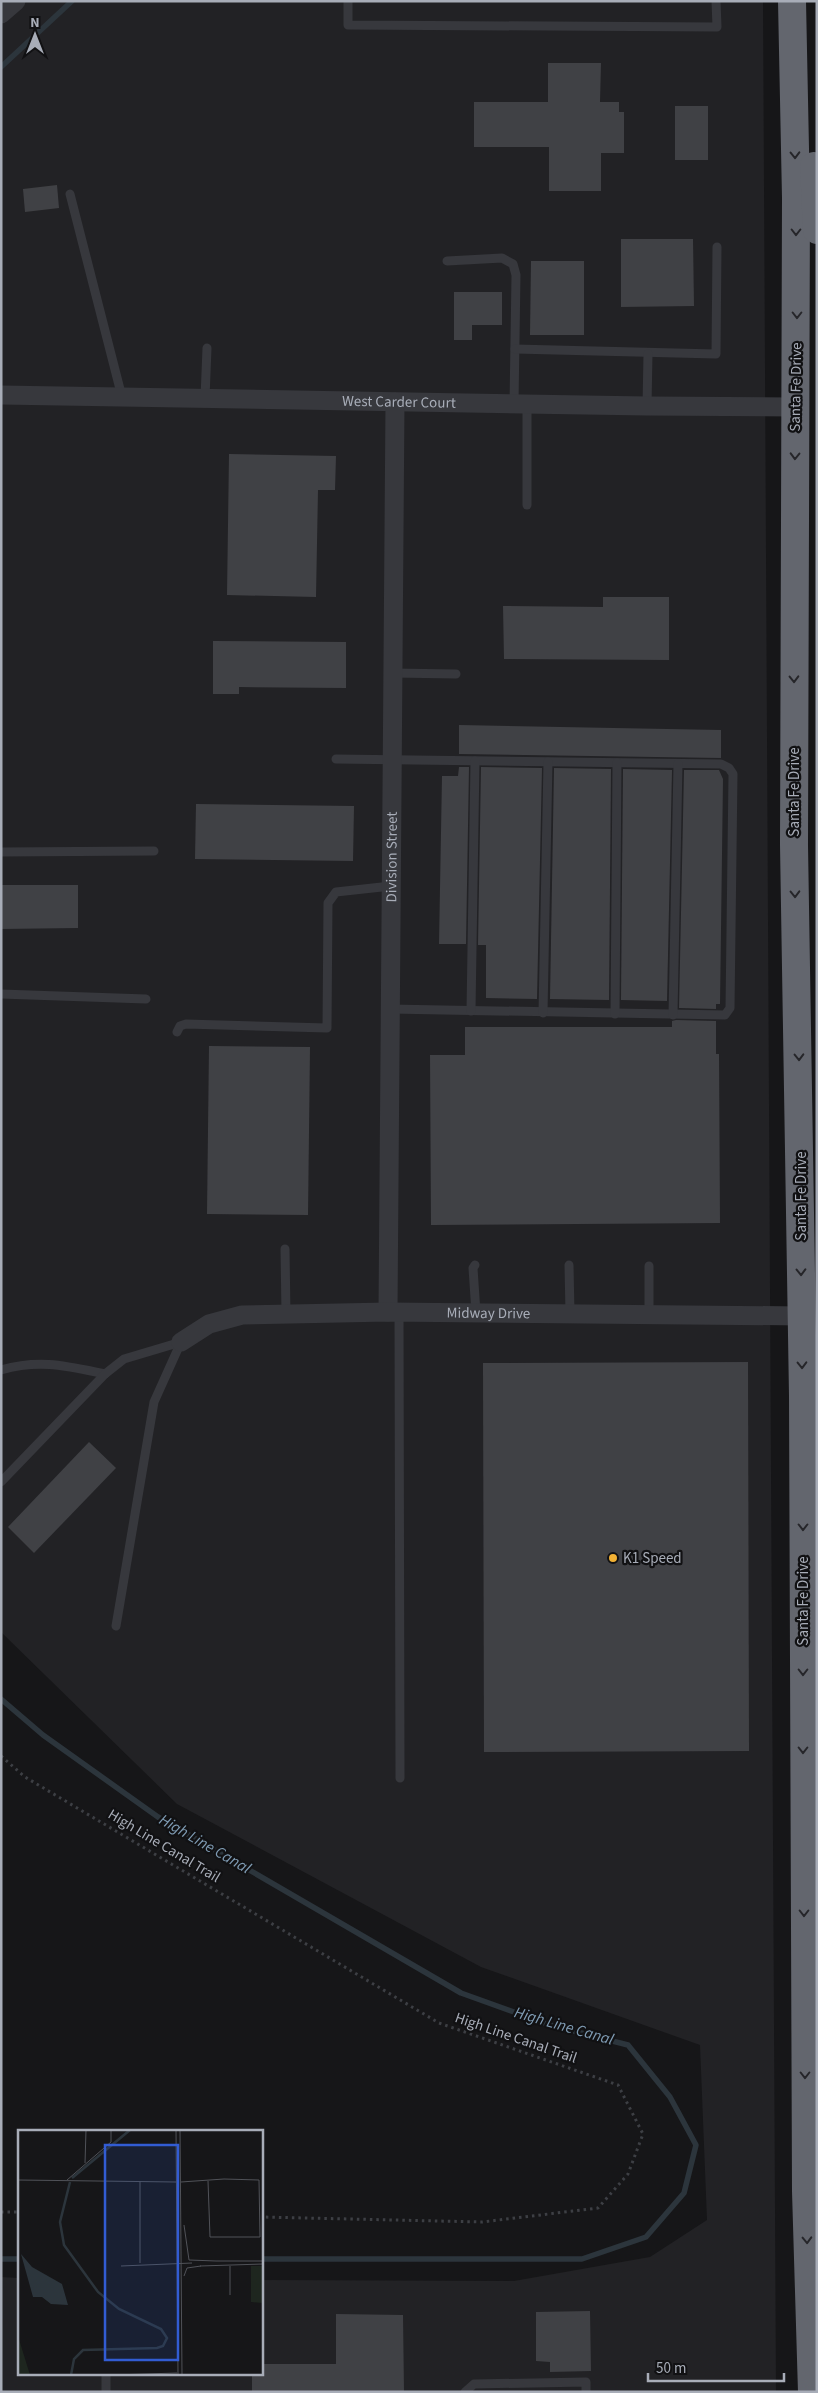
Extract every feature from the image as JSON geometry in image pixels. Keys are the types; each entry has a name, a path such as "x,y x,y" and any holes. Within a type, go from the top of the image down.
{"highway":[{"path":"792,1 804,42 812,128 817,230"},
{"name":"Santa Fe Drive","path":"792,1 796,198 794,846 802,1316 806,2191 812,2392"},
{"path":"804,1822 817,1875"}],"street":[{"path":"1,14 16,1"},
{"name":"West Carder Court","path":"1,395 796,407"},
{"name":"Division Street","path":"393,1312 390,1008 395,402"},
{"name":"Midway Drive","path":"181,1342 209,1324 234,1317 286,1314 393,1312 802,1316"}],"lane":[{"path":"348,1 348,25 716,27 716,1"},
{"path":"70,194 122,397"},
{"path":"515,349 648,354 716,354 716,247"},
{"path":"448,261 502,258 513,264 516,275 515,349 527,504"},
{"path":"205,398 207,348"},
{"path":"647,406 648,354"},
{"path":"393,673 456,674"},
{"path":"336,759 722,764 729,768 733,774 730,1008 728,1012 720,1016 390,1008"},
{"path":"471,1011 475,761"},
{"path":"543,1013 548,762"},
{"path":"615,1014 616,763"},
{"path":"673,1015 678,764"},
{"path":"1,852 154,851"},
{"path":"177,1032 180,1026 186,1024 327,1028 328,903 336,892 391,886"},
{"path":"1,994 146,999"},
{"path":"285,1249 286,1314"},
{"path":"475,1265 473,1268 476,1313"},
{"path":"569,1265 570,1314"},
{"path":"649,1266 649,1314"},
{"path":"393,1312 400,1778"},
{"path":"1,1482 105,1374 124,1359 181,1342"},
{"path":"116,1626 154,1402 181,1342"},
{"path":"1,1370 24,1364 60,1364 105,1374"},
{"path":"106,2376 106,2392"},
{"path":"465,2392 474,2384 586,2382 586,2392"}],"path":[{"name":"High Line Canal Trail","path":"1,1756 25,1777 440,2024 618,2086 642,2134 628,2174 598,2208 482,2222 262,2217"},
{"path":"1,2212 18,2212"}],"shaded area":[{"path":"1,1 763,1 776,2392 1,2392 1,2277 18,2278 18,2376 262,2376 262,2280 514,2281 650,2257 707,2220 700,2045 481,1967 177,1804 1,1632"}],"building":[{"path":"548,63 601,63 600,102 619,102 619,112 624,112 624,153 601,153 601,191 549,191 549,147 474,147 474,102 548,102"},
{"path":"675,106 708,106 708,160 675,160"},
{"path":"57,185 59,208 25,212 23,189"},
{"path":"621,239 693,239 694,306 621,307"},
{"path":"531,261 584,261 584,335 530,335"},
{"path":"454,292 502,292 502,325 472,325 472,340 454,340"},
{"path":"229,454 336,456 335,490 318,490 316,597 227,595"},
{"path":"603,597 669,597 669,660 504,659 503,606 603,607"},
{"path":"213,641 346,642 346,688 239,687 239,694 213,694"},
{"path":"459,725 721,730 721,758 459,754"},
{"path":"459,767 469,767 466,944 439,944 442,776 458,776"},
{"path":"481,767 542,768 537,999 486,998 486,945 478,945"},
{"path":"554,768 611,769 609,1000 550,999"},
{"path":"623,769 672,770 667,1001 621,1000"},
{"path":"684,770 719,770 723,779 720,1004 716,1004 716,1009 679,1008"},
{"path":"196,804 354,806 353,861 195,859"},
{"path":"1,885 78,885 78,928 1,929"},
{"path":"672,1021 716,1021 716,1054 719,1054 720,1223 431,1225 430,1055 465,1055 465,1027 672,1027"},
{"path":"209,1046 310,1047 308,1215 207,1214"},
{"path":"748,1362 749,1751 484,1752 483,1363"},
{"path":"89,1442 116,1468 34,1553 8,1527"},
{"path":"590,2311 591,2371 550,2372 550,2362 536,2361 536,2312"},
{"path":"336,2314 403,2315 404,2392 252,2392 252,2376 262,2376 262,2364 336,2364"}],"waterway":[{"name":"High Line Canal","path":"1,67 72,1"},
{"name":"High Line Canal","path":"1,1699 43,1735 158,1817 461,1993 550,2025 628,2045 670,2097 696,2145 684,2193 646,2237 582,2259 262,2259"},
{"name":"High Line Canal","path":"1,2259 18,2259"}],"place":[{"name":"K1 Speed","path":"613,1558"}]}
